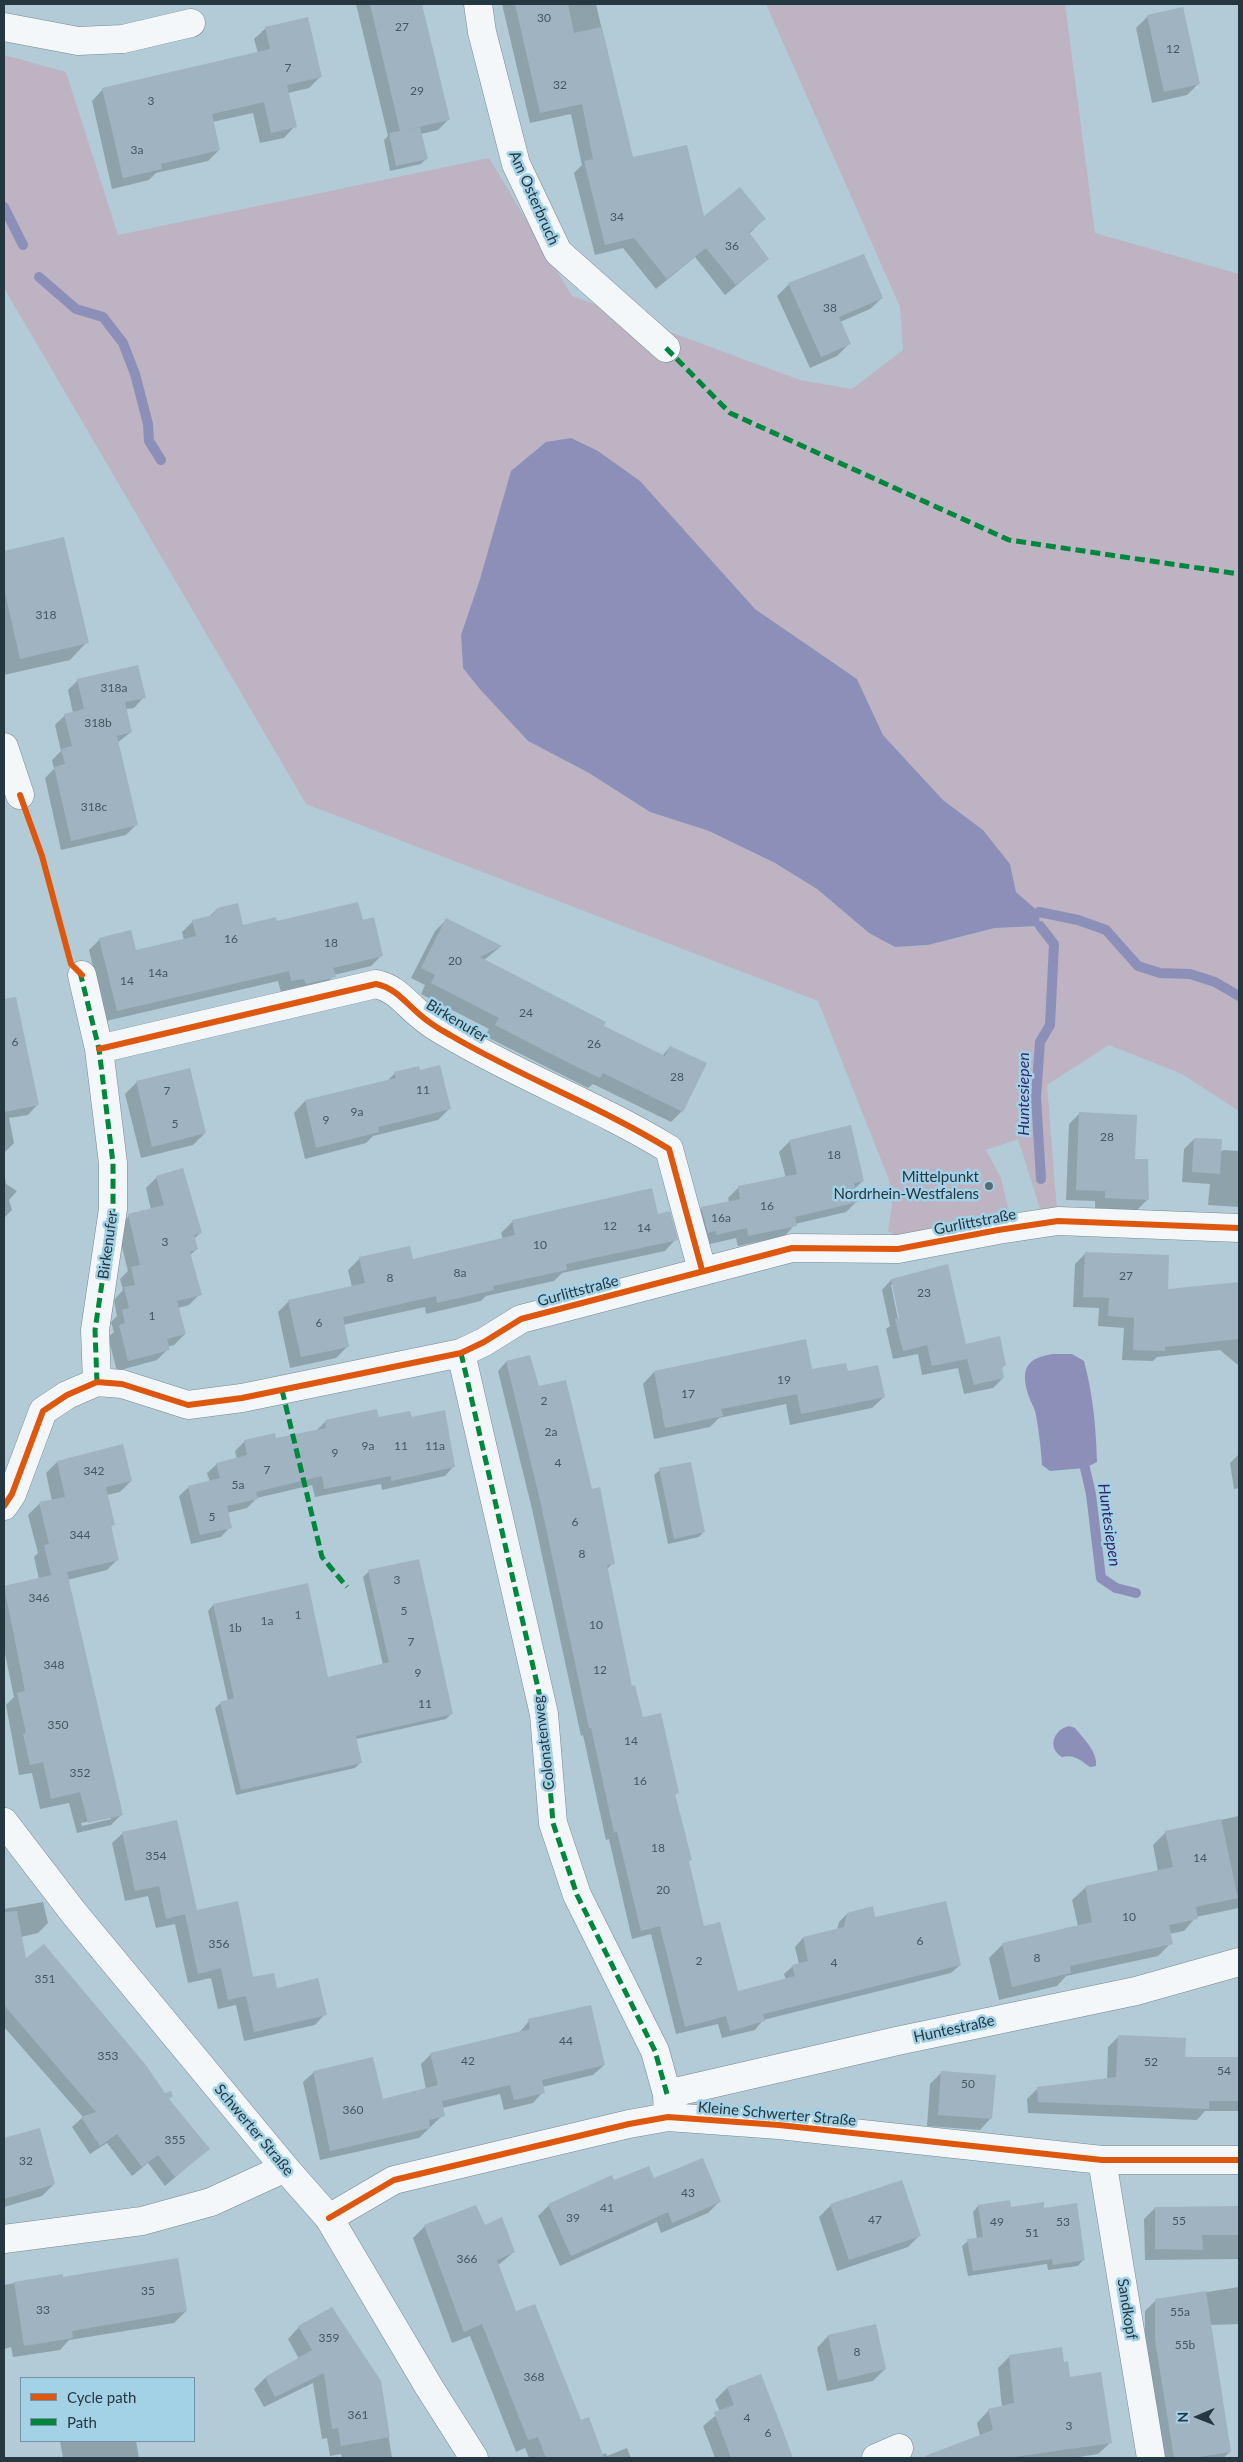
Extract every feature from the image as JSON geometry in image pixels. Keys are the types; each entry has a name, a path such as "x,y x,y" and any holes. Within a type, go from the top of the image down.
{"street":[{"name":"Am Osterbruch","path":"478,4 482,32 516,164 558,252 666,348"},
{"path":"4,27 78,41 122,39 191,23"},
{"path":"4,747 20,795"},
{"name":"Birkenufer","path":"82,975 99,1049 113,1163 114,1208 95,1330 97,1382"},
{"name":"Birkenufer","path":"99,1049 376,984 386,986 394,990 420,1015 452,1036 636,1129 669,1149 702,1270"},
{"name":"Gurlittstraße","path":"4,1506 12,1494 43,1411 67,1395 97,1382 122,1384 188,1404 242,1398 462,1353 521,1319 702,1270 792,1248 898,1249 1058,1220 1239,1228"},
{"name":"Colonatenweg","path":"462,1353 544,1714 553,1823 577,1894 655,2051 668,2106"},
{"name":"Schwerter Straße","path":"4,1822 73,1912 285,2168 329,2218 429,2387 474,2458"},
{"name":"Huntestraße","path":"668,2106 897,2041 1136,1991 1239,1962"},
{"name":"Kleine Schwerter Straße","path":"329,2218 394,2180 629,2124 668,2106 779,2126 1102,2160 1239,2160"},
{"name":"Sandkopf","path":"1102,2160 1151,2458"},
{"path":"4,2239 142,2221 210,2202 285,2168"}],"shaded area":[{"path":"766,4 1065,4 1095,233 1239,274 1239,1111 1182,1074 1109,1045 1047,1085 1057,1210 1040,1209 1018,1139 986,1150 1001,1178 1009,1212 898,1236 888,1231 892,1205 889,1180 818,1001 306,804 4,288 4,55 66,72 118,235 489,158 572,296 800,380 852,389 903,350 900,307","holes":["717,569 755,609 857,679 883,735 943,800 983,830 1010,864 1016,892 1039,912 1040,926 995,928 928,945 895,947 869,933 817,889 775,863 709,831 650,812 589,773 528,741 463,668 461,635 480,579"]}],"water":[{"path":"571,438 598,451 640,481 755,609 857,679 883,735 943,800 983,830 1010,864 1016,892 1039,912 1040,926 995,928 928,945 895,947 869,933 817,889 775,863 709,831 650,812 589,773 528,741 463,668 461,635 480,579 511,471 546,442"},
{"path":"1053,1354 1072,1354 1084,1361 1094,1411 1097,1462 1085,1468 1050,1471 1042,1465 1036,1415 1028,1394 1025,1377 1028,1365 1032,1361"},
{"path":"1069,1726 1075,1728 1089,1745 1095,1756 1096,1766 1090,1767 1077,1758 1070,1756 1062,1757 1057,1753 1053,1744 1056,1735 1063,1728"}],"building":[{"path":"370,4 422,4 450,120 400,131"},
{"path":"515,4 568,4 574,33 602,27 633,157 687,145 704,216 740,187 766,219 749,232 769,259 736,285 706,248 667,279 634,238 605,245 584,161 593,159 582,104 540,113"},
{"path":"1183,7 1200,84 1164,92 1147,15"},
{"path":"308,17 322,77 287,85 297,127 271,133 264,102 212,114 220,150 161,164 162,169 123,178 102,88 270,49 265,27"},
{"path":"420,127 428,159 396,166 389,133"},
{"path":"864,254 883,298 839,317 851,344 821,357 788,283"},
{"path":"64,537 89,643 20,659 4,588 4,551"},
{"path":"138,665 146,698 125,702 132,732 117,736 138,825 71,841 54,767 65,764 61,749 72,746 64,714 84,709 77,679"},
{"path":"358,902 363,920 374,917 383,956 333,968 336,977 306,984 304,979 291,981 289,971 117,1011 99,938 131,930 136,950 196,936 192,920 213,915 217,908 238,903 243,925 276,917 277,921"},
{"path":"446,918 502,946 480,957 606,1022 604,1026 665,1056 670,1046 707,1063 683,1112 603,1073 600,1078 563,1060 495,1025 499,1018 431,983 435,975 421,968"},
{"path":"16,997 39,1105 4,1112 4,999"},
{"path":"440,1065 451,1109 378,1127 379,1132 316,1148 305,1100 396,1078 394,1072 419,1066 420,1070"},
{"path":"190,1068 206,1133 152,1147 136,1081"},
{"path":"1079,1112 1137,1115 1135,1159 1148,1159 1149,1200 1105,1198 1105,1191 1076,1190"},
{"path":"851,1125 864,1181 854,1183 858,1202 795,1217 797,1226 748,1236 747,1228 716,1235 716,1231 708,1233 701,1207 740,1199 738,1186 797,1174 789,1140"},
{"path":"1194,1138 1222,1139 1220,1174 1192,1172"},
{"path":"183,1168 202,1233 194,1235 198,1249 190,1252 202,1295 177,1301 186,1334 167,1339 170,1350 128,1361 119,1325 125,1323 122,1310 129,1308 124,1287 135,1285 131,1267 140,1265 128,1214 164,1205 156,1176"},
{"path":"652,1188 658,1214 670,1211 678,1240 566,1264 567,1270 493,1286 494,1290 437,1303 436,1296 343,1317 349,1347 301,1357 288,1300 365,1283 359,1257 410,1246 413,1259 515,1235 512,1220"},
{"path":"1085,1252 1169,1255 1168,1289 1239,1282 1239,1339 1165,1347 1165,1351 1133,1350 1134,1318 1108,1316 1109,1298 1083,1297"},
{"path":"948,1264 966,1344 1000,1336 1006,1365 1002,1367 1004,1378 974,1385 967,1359 932,1366 927,1345 903,1351 895,1319 899,1318 891,1279"},
{"path":"806,1339 812,1369 846,1363 848,1371 878,1365 885,1397 801,1414 797,1394 721,1409 723,1416 665,1428 654,1371"},
{"path":"530,1355 539,1386 566,1380 592,1489 600,1487 615,1564 607,1565 632,1686 635,1685 643,1717 661,1713 679,1793 675,1794 692,1860 689,1861 704,1926 720,1922 738,1991 795,1976 792,1965 808,1961 803,1937 844,1927 847,1913 873,1906 875,1917 946,1901 961,1965 763,2014 765,2021 730,2031 726,2016 685,2027 660,1926 641,1931 617,1832 614,1832 591,1728 589,1728 540,1500 506,1361"},
{"path":"377,1409 379,1417 410,1411 412,1417 445,1410 455,1467 391,1481 391,1476 324,1489 322,1476 256,1492 258,1499 227,1506 232,1528 200,1535 188,1486 220,1478 216,1463 247,1455 244,1440 275,1433 276,1438 326,1428 325,1420"},
{"path":"123,1444 132,1481 106,1487 115,1525 111,1526 119,1560 67,1572 123,1815 88,1823 80,1792 51,1799 43,1762 30,1765 23,1734 26,1733 17,1693 25,1691 4,1586 51,1575 44,1545 49,1544 39,1502 65,1497 57,1461"},
{"path":"691,1462 705,1532 674,1539 659,1468"},
{"path":"419,1559 453,1714 356,1736 362,1763 241,1790 220,1702 234,1698 213,1604 308,1583 328,1677 389,1662 368,1570"},
{"path":"1221,1819 1238,1898 1196,1907 1198,1919 1169,1925 1173,1944 1070,1966 1071,1973 1012,1987 1002,1943 1092,1922 1085,1886 1173,1867 1165,1831"},
{"path":"177,1820 197,1910 238,1901 253,1977 274,1973 277,1988 318,1978 327,2015 254,2032 246,1996 228,2000 221,1968 198,1974 185,1914 166,1919 159,1886 135,1891 122,1832"},
{"path":"17,1911 26,1958 44,1944 145,2064 165,2093 171,2091 173,2096 169,2099 210,2149 175,2177 158,2155 142,2167 117,2134 100,2146 81,2117 96,2112 4,2005 4,1912"},
{"path":"591,2005 605,2065 542,2080 545,2093 514,2100 510,2085 442,2101 445,2116 429,2120 430,2128 330,2151 313,2071 373,2057 383,2099 438,2085 430,2053 530,2029 528,2019"},
{"path":"1118,2035 1186,2038 1185,2057 1239,2057 1239,2101 1209,2101 1209,2109 1038,2102 1037,2087 1116,2077"},
{"path":"941,2071 996,2075 992,2119 938,2115"},
{"path":"40,2128 55,2184 4,2199 4,2138"},
{"path":"703,2158 721,2202 672,2223 668,2212 571,2256 548,2204 612,2175 614,2180 649,2166 654,2178"},
{"path":"902,2180 921,2236 849,2260 830,2204"},
{"path":"1010,2200 1011,2207 1044,2202 1044,2208 1077,2203 1085,2260 1053,2265 1052,2259 973,2271 967,2239 983,2237 978,2205"},
{"path":"476,2205 485,2225 502,2217 515,2252 497,2260 516,2311 535,2304 581,2420 589,2417 604,2458 546,2458 538,2437 528,2440 482,2324 464,2332 424,2225"},
{"path":"1239,2206 1239,2235 1202,2235 1203,2250 1155,2249 1155,2207"},
{"path":"178,2258 187,2311 72,2331 73,2338 24,2346 14,2282 63,2274 63,2277"},
{"path":"1206,2291 1231,2452 1193,2458 1174,2458 1155,2340 1155,2299"},
{"path":"332,2307 381,2381 390,2437 341,2446 338,2428 332,2429 324,2373 275,2397 265,2377 312,2350 298,2326"},
{"path":"876,2324 886,2369 838,2381 828,2335"},
{"path":"1062,2347 1064,2362 1068,2361 1070,2377 1101,2372 1112,2443 1007,2458 925,2458 925,2456 993,2430 988,2409 1014,2403 1009,2355"},
{"path":"761,2374 793,2458 731,2458 714,2412 734,2405 727,2387"}],"waterway":[{"path":"4,207 23,245"},
{"path":"39,277 76,309 103,317 123,343 135,374 148,424 149,441 161,460"},
{"path":"1039,912 1078,920 1106,930 1138,966 1160,973 1190,974 1215,982 1239,996"},
{"name":"Huntesiepen","path":"1040,926 1054,944 1050,1025 1040,1042 1036,1097 1041,1179"},
{"name":"Huntesiepen","path":"1085,1468 1091,1494 1101,1578 1116,1588 1136,1593"}],"marked path":[{"path":"666,348 730,413 1009,540 1239,574"},
{"path":"80,972 99,1049 113,1163 113,1209 95,1330 97,1382"},
{"path":"461,1353 544,1714 553,1823 577,1895 655,2051 667,2094"},
{"path":"282,1390 322,1557 347,1587"}],"cycle path":[{"path":"20,795 42,856 71,964 82,975"},
{"path":"99,1049 376,984 383,986 394,992 422,1017 446,1033 642,1133 669,1149 702,1270"},
{"path":"4,1506 12,1494 43,1411 67,1395 97,1382 122,1384 188,1405 242,1398 461,1353 484,1342 521,1319 792,1248 898,1249 1058,1221 1239,1228"},
{"path":"329,2218 394,2180 629,2124 668,2117 779,2125 1102,2160 1239,2160"}],"place":[{"name":"Mittelpunkt Nordrhein-Westfalens","path":"989,1186"}]}
